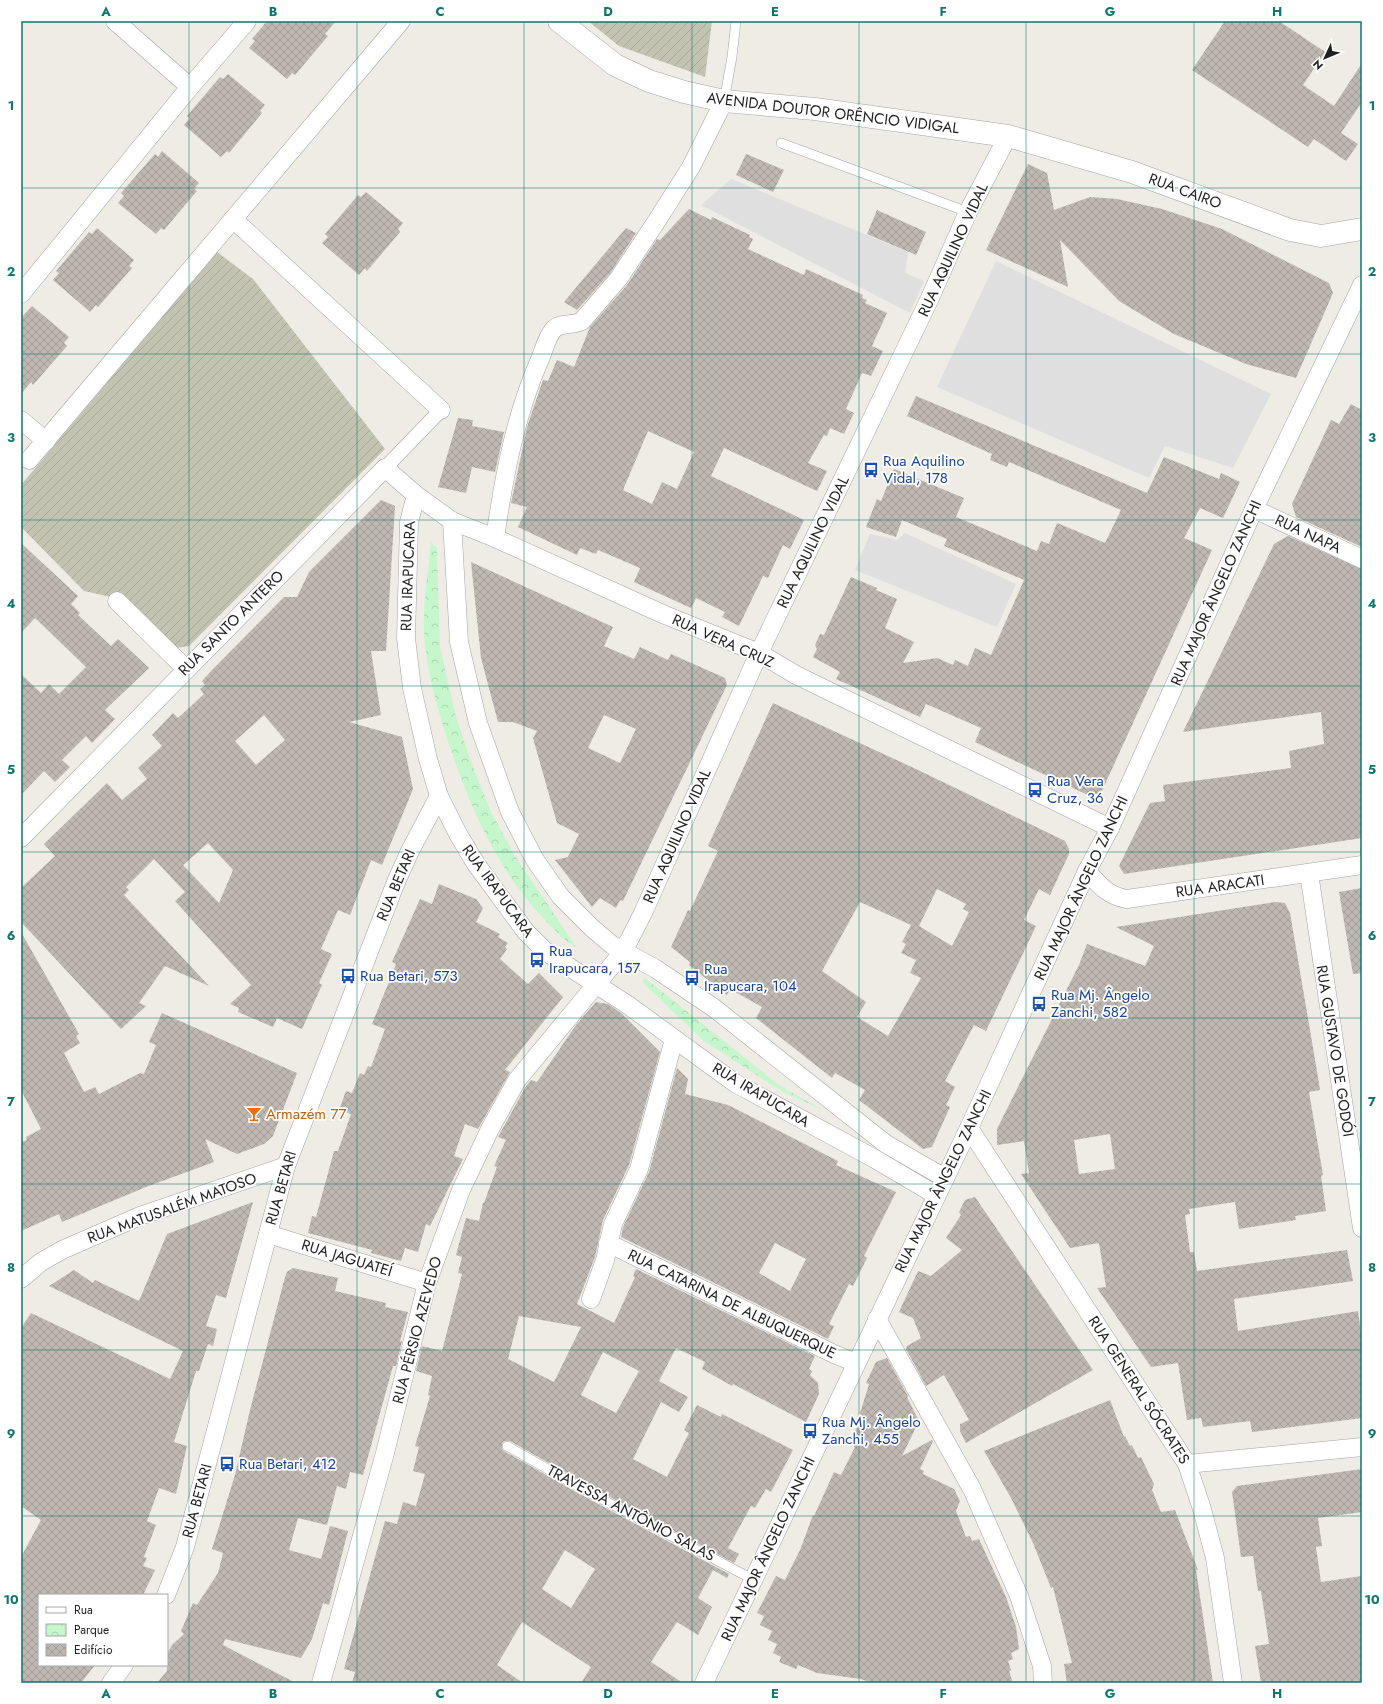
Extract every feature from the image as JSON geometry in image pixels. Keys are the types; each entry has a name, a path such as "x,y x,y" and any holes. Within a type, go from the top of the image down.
{"street":[{"path":"115,21 190,87"},
{"path":"21,294 190,87 247,21"},
{"path":"29,460 401,21"},
{"name":"AVENIDA DOUTOR ORÊNCIO VIDIGAL","path":"559,21 615,65 649,81 724,101 815,109 1008,136"},
{"path":"495,538 512,438 534,373 552,332 561,324 576,324 582,321 615,283 691,167 724,101"},
{"name":"RUA AQUILINO VIDAL","path":"623,952 643,913 759,654 917,326 968,212 1008,136"},
{"name":"RUA CAIRO","path":"1008,136 1132,172 1290,230 1321,236 1362,229"},
{"path":"233,220 441,410"},
{"name":"RUA MAJOR ÂNGELO ZANCHI","path":"704,1683 969,1128 1087,871 1110,828 1254,509 1362,285"},
{"name":"RUA SANTO ANTERO","path":"21,838 186,669 386,468 441,410"},
{"path":"21,420 46,441"},
{"name":"RUA VERA CRUZ","path":"386,468 416,495 452,521 495,538 759,654 796,676 1110,828"},
{"name":"RUA IRAPUCARA","path":"416,495 409,522 406,638 412,688 428,759 440,796 458,834 476,864 526,932 546,952 628,1005 735,1083 875,1159 936,1195"},
{"name":"RUA NAPA","path":"1254,509 1362,559"},
{"path":"452,521 458,642 478,724 510,812 535,860 561,897 592,928 612,945 656,969 714,1008 886,1144 945,1178"},
{"path":"117,601 186,669"},
{"name":"RUA BETARI","path":"166,1594 185,1547 286,1166 396,882 410,851 440,796"},
{"name":"RUA ARACATI","path":"1087,871 1107,892 1127,899 1362,866"},
{"name":"RUA GUSTAVO DE GODÓI","path":"1308,873 1362,1228"},
{"name":"RUA PÉRSIO AZEVEDO","path":"321,1683 385,1453 427,1283 461,1190 491,1127 517,1080 623,952"},
{"path":"592,1299 613,1224 639,1169 674,1039"},
{"name":"RUA GENERAL SÓCRATES","path":"969,1128 1187,1464 1202,1509 1215,1558 1233,1683"},
{"name":"RUA MATUSALÉM MATOSO","path":"21,1279 41,1262 62,1250 140,1216 286,1166"},
{"name":"RUA JAGUATEÍ","path":"268,1234 427,1283"},
{"name":"RUA CATARINA DE ALBUQUERQUE","path":"608,1243 834,1354 856,1363"},
{"path":"877,1318 972,1489 1019,1596 1042,1666 1043,1683"},
{"path":"1187,1464 1362,1447"},
{"path":"111,1683 123,1666"}],"lane":[{"path":"724,101 732,57 736,21"},
{"path":"780,143 968,212"},
{"name":"TRAVESSA ANTÔNIO SALAS","path":"508,1446 579,1487 754,1580"}],"shaded area":[{"path":"588,21 712,21 705,77 619,46"},
{"path":"731,179 908,252 905,273 924,281 910,313 701,205"},
{"path":"217,252 253,279 385,449 189,646 176,648 125,600 84,591 21,527 21,485"},
{"path":"996,261 1271,394 1233,468 1165,446 1149,478 937,387"},
{"path":"905,533 1016,584 997,627 855,570 870,534 897,540"}],"green space":[{"path":"431,542 437,548 440,647 456,717 471,762 491,812 515,856 577,948 563,938 543,918 512,879 476,814 457,768 434,695 425,645 424,606"},
{"path":"645,978 779,1085 823,1110 783,1092 704,1041 644,984 643,980"}],"building":[{"path":"267,21 336,21 325,34 328,36 295,75 292,73 287,79 249,48 255,41 252,39"},
{"path":"1225,21 1279,21 1325,52 1303,85 1334,106 1362,63 1362,102 1341,133 1358,144 1346,161 1314,139 1308,147 1192,70"},
{"path":"228,74 265,105 260,111 262,113 229,153 227,151 221,157 184,125 190,118 187,116 220,77 223,79"},
{"path":"162,151 199,183 194,189 197,191 164,230 161,228 156,234 118,203 124,196 121,193 155,154 158,157"},
{"path":"746,154 784,170 773,192 736,175"},
{"path":"1028,164 1047,173 1054,210 1090,197 1117,199 1162,209 1222,229 1329,283 1333,293 1296,378 1246,364 1174,334 1119,301 1060,240 1068,287 986,250"},
{"path":"366,192 403,223 398,229 400,232 367,271 365,268 359,275 322,243 328,237 325,234 358,195 361,197"},
{"path":"689,209 711,220 712,217 750,235 749,237 753,239 748,249 804,275 806,269 863,295 862,298 867,300 865,303 887,313 872,346 883,351 871,376 862,373 846,409 854,413 844,434 830,428 827,436 824,435 808,463 827,471 817,491 724,448 711,476 804,520 790,549 783,545 768,578 763,576 739,626 722,617 725,612 696,598 691,608 634,582 640,568 598,550 596,554 580,548 577,555 518,527 527,507 511,503 527,427 543,380 548,381 557,360 574,367 590,327 627,285 657,239 660,240","holes":["648,431 694,452 677,489 662,482 652,504 623,490"]},
{"path":"877,210 926,232 916,255 867,234"},
{"path":"97,228 134,260 129,266 132,268 98,307 96,305 90,312 53,280 59,273 56,271 89,232 92,234"},
{"path":"626,228 636,233 611,272 577,310 564,302"},
{"path":"32,306 69,337 64,343 67,346 33,385 31,382 21,394 21,318"},
{"path":"916,396 1147,493 1164,457 1219,479 1221,473 1240,482 1223,518 1200,508 1184,538 1212,550 1101,793 1090,796 975,742 981,728 926,704 920,717 836,679 840,672 813,657 817,649 815,645 820,634 824,635 851,577 877,588 876,590 897,599 885,628 914,642 903,663 937,658 953,665 955,660 968,666 975,648 991,655 1024,580 944,546 947,539 902,520 896,537 866,527 877,499 881,501 894,469 964,498 956,517 1037,551 1041,541 1049,544 1057,523 1105,543 1121,510 1009,462 1007,467 990,460 992,454 907,416"},
{"path":"1351,404 1362,410 1362,547 1296,517 1292,504 1331,420 1339,424"},
{"path":"458,418 473,420 472,426 504,432 495,472 472,467 466,493 438,487"},
{"path":"381,500 395,506 386,651 371,651 381,715 349,722 402,737 413,789 382,865 371,860 350,915 338,910 321,949 332,954 319,983 322,985 302,1029 277,1018 273,1027 238,1012 239,1008 230,1004 251,985 175,901 185,892 154,859 126,887 129,890 124,895 209,986 165,966 139,1003 146,1006 121,1029 21,922 21,888 55,856 44,844 107,783 122,800 147,779 138,768 162,746 152,735 173,713 178,718 204,694 200,689 205,685 202,681 284,597 297,597 309,572","holes":["264,715 285,740 256,765 235,741","208,843 233,870 219,903 183,865"]},
{"path":"1288,536 1362,569 1362,838 1124,874 1119,866 1150,803 1165,801 1163,785 1291,768 1289,751 1324,744 1321,712 1183,732 1274,544"},
{"path":"21,543 78,596 71,604 80,613 78,615 111,646 118,639 149,668 105,710 115,719 92,743 86,736 62,760 70,767 55,782 44,771 21,795 21,674 41,693 49,684 59,694 86,667 35,618 21,633"},
{"path":"471,562 613,627 604,646 634,659 640,647 668,660 671,654 725,678 727,685 623,901 620,900 616,908 600,898 592,907 555,860 568,857 579,834 557,823 533,738 537,731 513,722 498,722 481,658","holes":["604,715 636,729 620,763 588,748"]},
{"path":"773,703 916,769 1065,841 1069,849 1069,854 1050,895 1039,889 1024,920 1036,926 986,1031 974,1025 945,1081 955,1087 946,1105 950,1107 932,1147 923,1149 859,1100 865,1090 835,1073 832,1078 756,1018 762,1007 730,989 727,995 689,965 690,962 671,947 688,910 690,911 718,851 708,846","holes":["937,889 966,904 963,909 969,912 952,946 919,926","860,902 911,925 902,942 906,944 901,953 916,960 910,973 921,978 888,1036 857,1017 866,1002 822,971"]},
{"path":"439,884 476,899 483,908 476,922 500,934 498,937 508,943 505,947 507,949 500,959 528,984 539,973 563,997 505,1070 510,1072 478,1129 465,1124 454,1156 463,1159 430,1226 426,1224 418,1252 405,1248 401,1261 371,1253 372,1250 308,1233 312,1216 316,1217 334,1151 338,1151 351,1114 339,1110 346,1091 352,1093 360,1073 364,1075 368,1066 371,1067 385,1029 372,1024 396,964 392,962 420,899 432,904"},
{"path":"1362,888 1362,973 1353,974 1339,892"},
{"path":"1275,902 1285,903 1290,913 1320,1090 1309,1092 1323,1175 1321,1176 1326,1211 1295,1216 1296,1220 1239,1229 1235,1202 1189,1209 1190,1214 1185,1215 1190,1252 1194,1252 1197,1271 1347,1250 1353,1281 1234,1299 1238,1331 1358,1311 1362,1340 1362,1418 1252,1432 1250,1421 1203,1427 1201,1418 1187,1420 1178,1363 1151,1367 1097,1288 1106,1287 1099,1243 1070,1248 1021,1174 1029,1173 1024,1141 997,1145 997,1129 1079,965 1087,944 1145,966 1154,946 1116,927","holes":["1110,1134 1115,1169 1079,1174 1074,1140"]},
{"path":"21,932 79,1034 76,1036 80,1043 64,1053 84,1092 95,1087 99,1094 140,1073 144,1074 156,1045 149,1042 162,1013 297,1073 273,1136 264,1144 237,1154 205,1139 214,1162 146,1187 62,1222 59,1214 21,1231 21,1142 27,1140 26,1137 41,1129 21,1090"},
{"path":"596,1002 608,1004 621,1013 660,1052 629,1165 603,1220 595,1257 577,1304 614,1323 635,1277 633,1276 636,1269 815,1356 809,1369 812,1371 810,1375 818,1383 819,1394 806,1422 733,1384 732,1386 702,1369 705,1362 676,1348 659,1381 688,1397 679,1412 661,1402 633,1459 667,1477 689,1433 684,1430 697,1405 721,1417 722,1414 793,1450 771,1492 766,1489 755,1508 751,1506 728,1548 739,1554 734,1563 582,1482 510,1441 504,1441 502,1443 502,1449 504,1451 576,1492 729,1574 727,1578 713,1570 698,1598 712,1607 698,1635 677,1622 651,1662 683,1683 581,1683 591,1667 522,1622 497,1665 523,1683 352,1683 355,1672 344,1669 385,1521 397,1524 403,1502 416,1506 425,1474 413,1471 419,1447 415,1446 430,1396 428,1395 432,1376 416,1371 422,1346 442,1351 462,1274 458,1273 462,1257 456,1255 466,1218 479,1221 483,1203 497,1167 494,1166 506,1140 498,1137 526,1086 531,1080 537,1082 576,1025","holes":["519,1316 581,1327 554,1382 508,1359","603,1352 639,1371 616,1413 581,1395","565,1550 595,1569 571,1608 542,1589"]},
{"path":"677,1068 688,1079 685,1094 728,1105 838,1161 836,1165 896,1192 864,1256 867,1258 853,1286 849,1284 829,1324 834,1326 828,1339 621,1237 623,1227 649,1172","holes":["775,1243 806,1259 790,1291 759,1273"]},
{"path":"975,1197 1093,1370 966,1443 960,1431 960,1424 969,1420 944,1375 926,1386 906,1349 907,1346 921,1338 913,1318 899,1312 918,1271 931,1276 962,1250 946,1238 961,1215 959,1212 965,1200"},
{"path":"253,1202 226,1298 216,1295 206,1326 217,1329 213,1346 208,1344 199,1371 196,1371 174,1442 187,1446 176,1494 159,1488 147,1521 156,1525 144,1557 147,1558 143,1566 155,1570 143,1594 38,1594 38,1666 94,1666 81,1683 21,1683 21,1557 41,1520 21,1506 21,1328 31,1313 170,1379 183,1351 49,1286 74,1270 93,1283 95,1280 139,1301 167,1234"},
{"path":"293,1268 338,1278 335,1291 386,1303 385,1307 408,1312 400,1341 402,1341 396,1366 393,1366 363,1475 350,1472 346,1489 337,1486 327,1525 298,1518 289,1550 321,1559 330,1526 348,1531 329,1605 323,1603 312,1639 301,1658 225,1639 223,1645 296,1683 157,1683 167,1671 168,1652 172,1645 184,1634 181,1631 193,1603 197,1605 218,1573 223,1553 212,1549 235,1475 250,1410 287,1272"},
{"path":"887,1358 908,1396 907,1397 919,1421 902,1456 932,1440 933,1441 920,1469 924,1471 923,1474 954,1489 960,1501 956,1511 966,1537 970,1536 972,1541 979,1539 1006,1597 1016,1627 1019,1649 1011,1653 1013,1659 1008,1661 1011,1670 1009,1671 1013,1683 872,1683 861,1679 817,1673 798,1665 796,1669 779,1662 781,1657 773,1653 777,1644 768,1640 772,1631 760,1625 764,1616 757,1613 776,1576 785,1580 800,1550 813,1515 814,1516 834,1472 841,1475 855,1447 849,1443 860,1421 858,1420 869,1384 866,1383 876,1362"},
{"path":"1110,1400 1124,1437 1125,1436 1130,1446 1132,1445 1138,1458 1141,1457 1154,1484 1152,1490 1161,1512 1175,1510 1198,1570 1196,1570 1213,1683 1067,1683 1064,1664 1072,1663 1053,1587 1051,1588 1033,1543 1011,1498 984,1451"},
{"path":"1362,1469 1362,1512 1318,1518 1322,1546 1316,1547 1321,1582 1362,1576 1362,1683 1261,1683 1255,1646 1269,1644 1261,1591 1258,1591 1253,1556 1241,1557 1232,1492 1237,1486"}],"place":[{"name":"Rua Aquilino Vidal, 178","path":"871,470"},
{"name":"Rua Vera Cruz, 36","path":"1035,790"},
{"name":"Rua Irapucara, 157","path":"537,960"},
{"name":"Rua Betari, 573","path":"348,976"},
{"name":"Rua Irapucara, 104","path":"692,978"},
{"name":"Rua Mj. Ângelo Zanchi, 582","path":"1039,1004"},
{"name":"Armazém 77","path":"254,1114"},
{"name":"Rua Mj. Ângelo Zanchi, 455","path":"810,1431"},
{"name":"Rua Betari, 412","path":"227,1464"}]}
